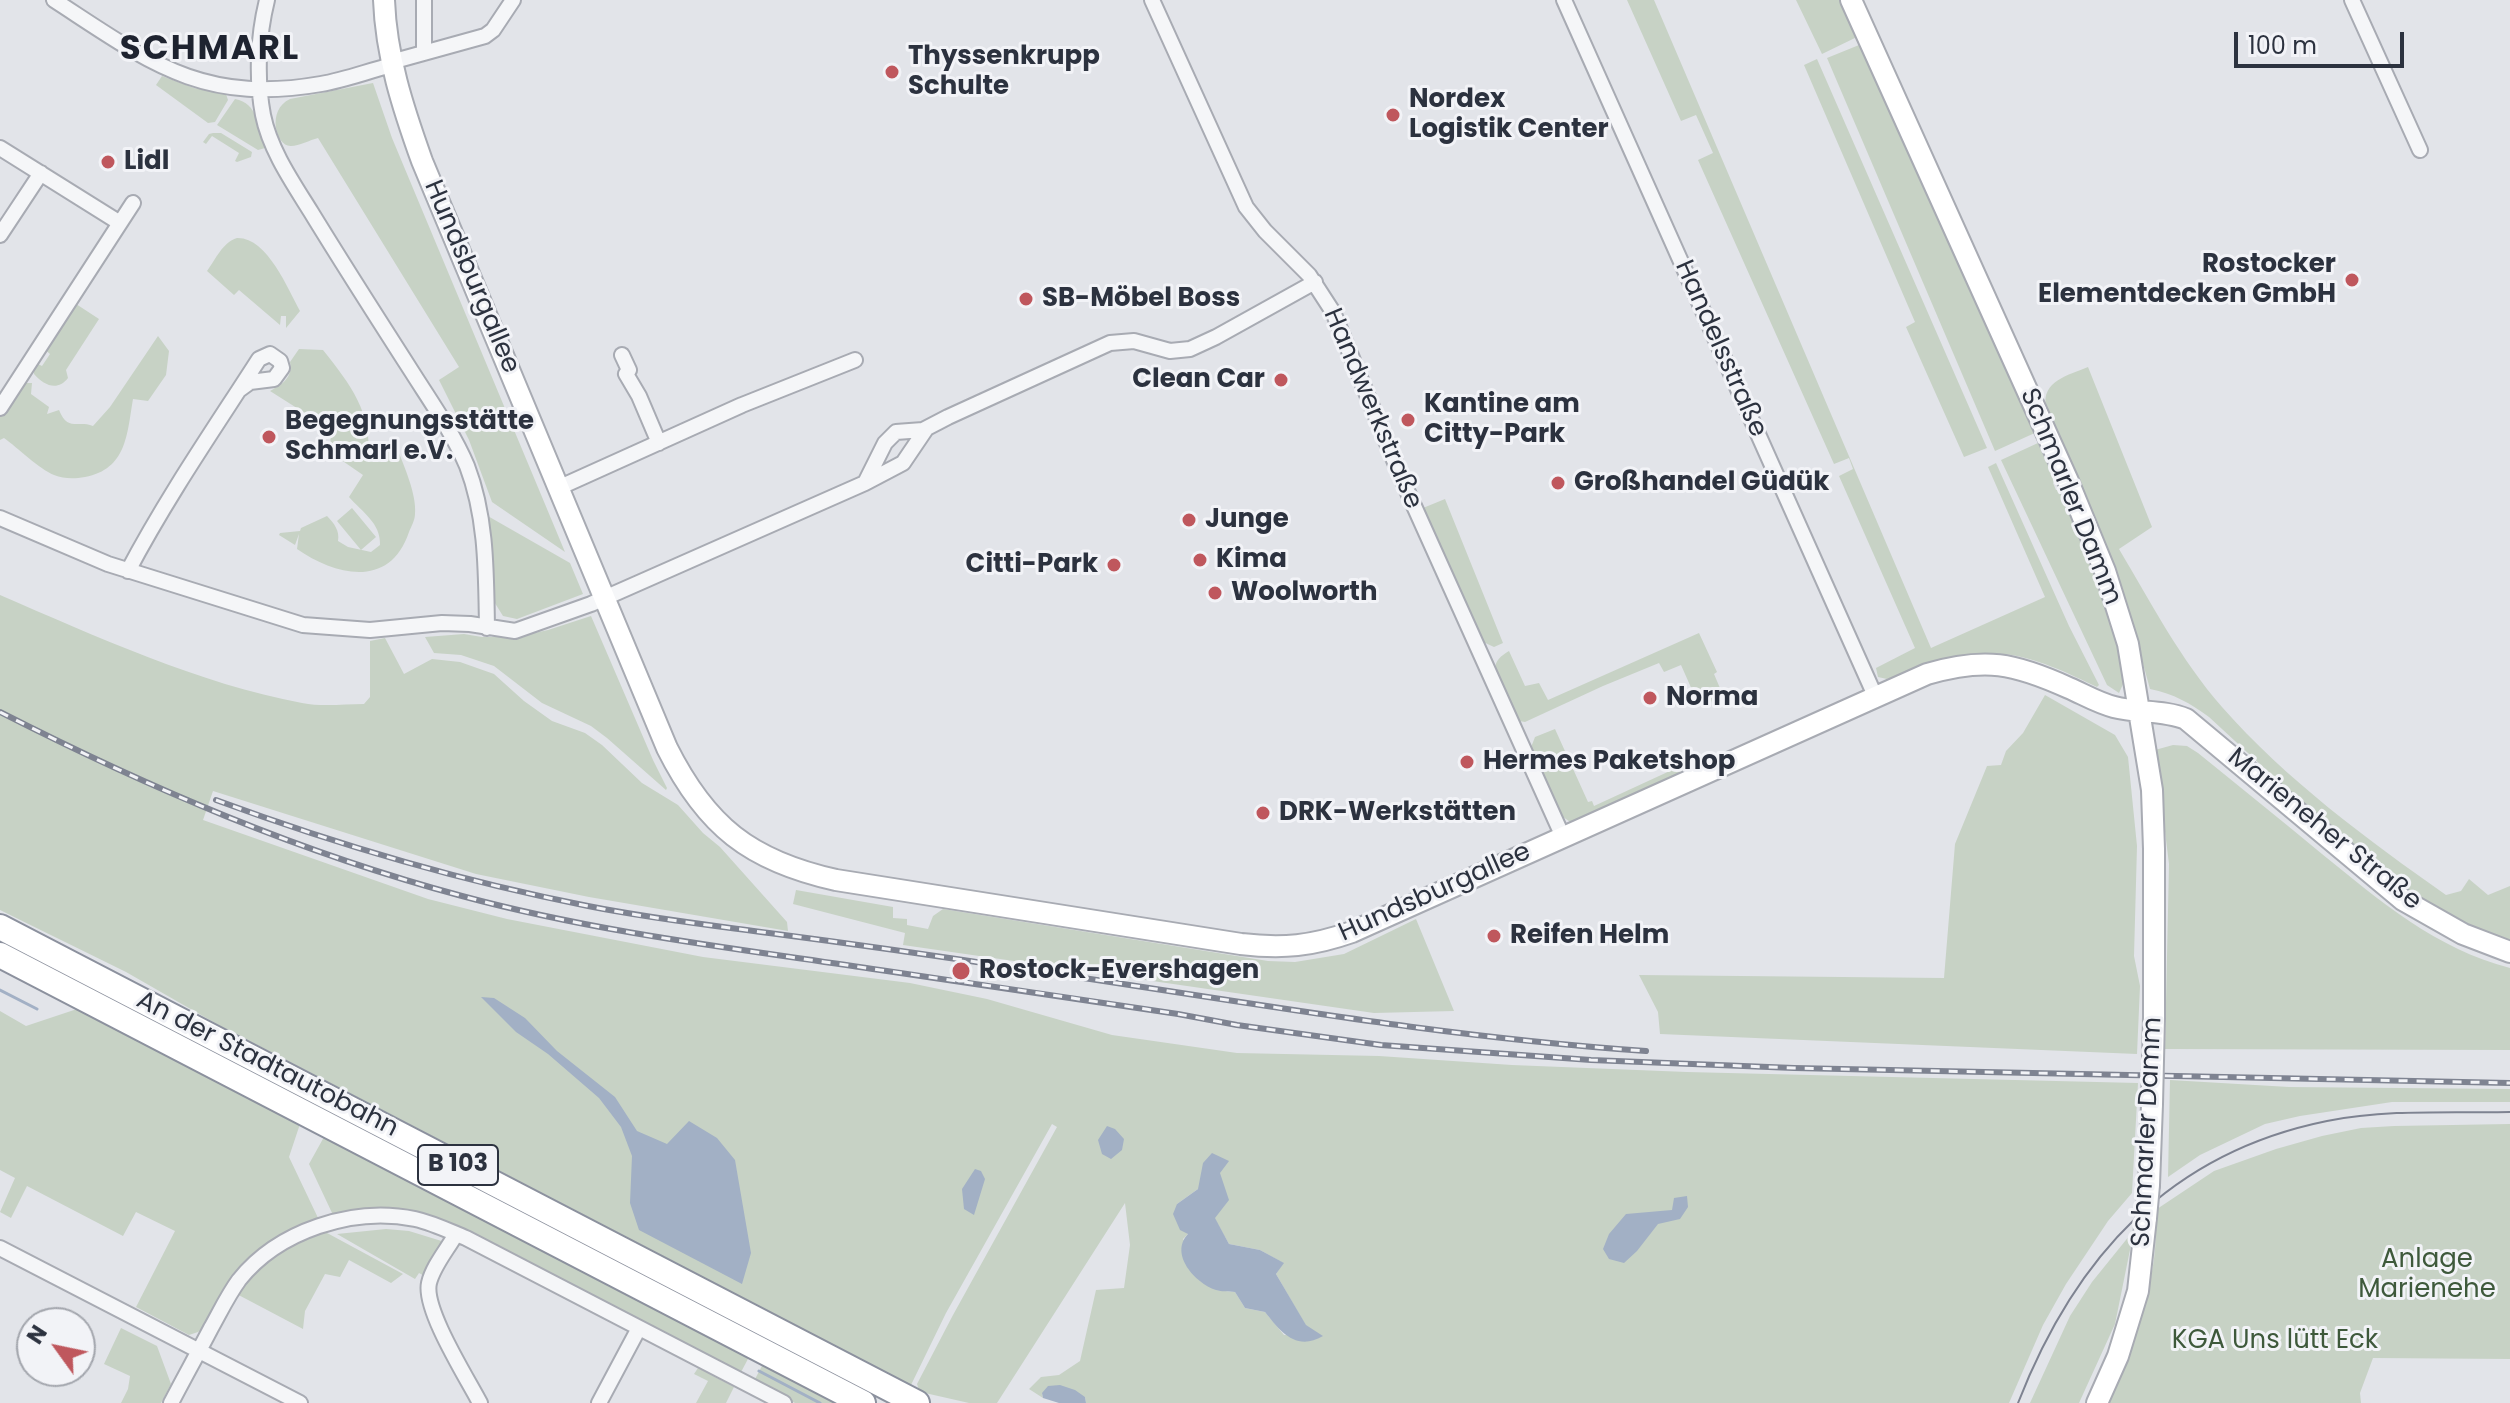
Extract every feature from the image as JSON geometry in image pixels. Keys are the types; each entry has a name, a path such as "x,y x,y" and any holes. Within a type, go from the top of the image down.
{"highway":[{"name":"An der Stadtautobahn","path":"0,927 917,1403"},
{"name":"An der Stadtautobahn","path":"0,955 863,1403"}],"street":[{"path":"54,0 146,60 179,75 210,84 261,89 323,84 485,36 493,30 513,0"},
{"path":"267,0 261,32 261,89 267,130 286,170 436,410 465,462 478,504 486,555 487,628"},
{"name":"Hundsburgallee","path":"384,0 398,93 422,161 667,748 691,793 718,823 776,862 812,875 1241,944 1289,947 1352,932 1927,674 1961,665 1986,663 2025,670 2110,706 2139,713"},
{"path":"424,0 424,53"},
{"name":"Handwerkstraße","path":"1152,0 1246,207 1296,259 1329,305 1401,477 1563,837"},
{"name":"Handelsstraße","path":"1564,0 1876,698"},
{"name":"Schmarler Damm","path":"1851,0 2068,481 2105,571 2128,644 2152,790 2154,1017 2149,1185 2138,1291 2118,1356 2097,1403"},
{"path":"2352,0 2420,150"},
{"path":"0,148 120,223"},
{"path":"0,235 41,173"},
{"path":"0,408 133,203"},
{"path":"865,483 891,435 898,431 926,429 1110,343 1134,341 1170,351 1190,349 1315,282"},
{"path":"622,355 629,370 626,374 659,443"},
{"path":"558,488 742,405 855,360"},
{"path":"128,571 152,525 239,390"},
{"path":"0,518 128,571 303,625 370,630 442,623 515,631 605,597 865,483 903,463 926,429"},
{"name":"Marieneher Straße","path":"2139,713 2176,715 2186,719 2403,900 2463,934 2510,952"},
{"path":"171,1403 231,1291 264,1257 299,1234 329,1223 387,1216 412,1218 456,1234 784,1403"},
{"path":"456,1234 434,1270 428,1299 480,1403"},
{"path":"0,1248 300,1403"},
{"path":"599,1403 639,1328"}],"green space":[{"path":"1627,0 1654,0 1931,648 2045,597 1988,467 1996,463 2099,685 2097,687 2039,662 2003,654 1958,657 1887,679 1878,677 1876,668 1915,648 1839,476 1853,469 1849,458 1834,464 1698,160 1713,153 1696,115 1681,121"},
{"path":"1796,0 1843,0 1859,36 1822,54"},
{"path":"1864,43 2037,432 1995,451 1827,58"},
{"path":"1817,59 1987,448 1964,457 1906,327 1915,322 1804,65"},
{"path":"162,76 194,88 226,94 228,100 215,122 208,123 156,85"},
{"path":"373,83 392,138 565,552 492,502 469,440 439,380 459,367 318,138 291,146 281,141 278,134 278,111 290,99"},
{"path":"235,99 243,101 253,111 265,148 258,150 217,125"},
{"path":"213,133 221,133 252,152 251,157 237,162 239,153 212,136 206,144 203,142"},
{"path":"237,238 258,246 283,278 300,311 286,328 286,316 281,316 280,325 239,290 234,295 207,271 223,247"},
{"path":"73,302 99,319 66,370 68,378 55,386 34,374 34,362 42,366 50,354 43,348"},
{"path":"158,336 169,351 166,375 148,401 133,399 122,448 117,458 99,473 73,478 54,475 4,438 0,440 0,411 18,383 32,383 31,394 49,407 47,414 59,410 70,423 93,426 110,407"},
{"path":"299,349 323,350 358,400 367,427 368,459 397,448 409,481 415,506 413,523 400,550 389,562 375,570 345,571 328,566 297,549 299,534 295,545 279,535 300,531 327,516 336,527 338,541 348,547 371,552 380,545 374,524 349,497 363,475 331,453 330,429 270,391 286,380 290,362"},
{"path":"2088,367 2152,527 2119,549 2193,670 2222,707 2300,784 2446,895 2461,891 2469,879 2488,895 2510,886 2510,945 2491,939 2406,893 2354,851 2209,717 2181,700 2150,689 2116,581 2046,407 2052,385"},
{"path":"2038,443 2056,490 2063,490 2093,563 2119,648 2124,682 2119,693 2107,685 2001,460"},
{"path":"1445,499 1503,643 1494,647 1481,641 1423,508"},
{"path":"352,508 376,537 361,550 337,521"},
{"path":"486,515 570,563 583,594 517,619 503,616 493,600"},
{"path":"0,595 187,671 264,695 310,704 364,704 370,697 370,641 385,638 404,674 432,659 460,662 494,674 552,721 585,733 602,745 642,783 678,805 720,847 787,922 788,931 476,874 213,791 203,820 428,899 507,919 703,957 910,983 987,999 1112,1035 1237,1053 1379,1056 1687,1072 2138,1083 2132,1193 2108,1221 2066,1284 2043,1325 2009,1403 1086,1403 1085,1397 1042,1393 1043,1398 1029,1389 1041,1377 1059,1375 1080,1361 1096,1290 1124,1288 1130,1245 1125,1203 997,1403 969,1403 925,1393 919,1390 917,1384 1057,1127 1052,1124 946,1313 911,1385 215,1023 126,972 0,910","holes":["1198,1189 1229,1244 1260,1250 1283,1263 1276,1274 1306,1326 1322,1336 1284,1335 1265,1312 1245,1308 1235,1292 1216,1290 1183,1239 1188,1234 1177,1204"]},
{"path":"591,616 666,790 591,726 542,703 494,666 461,655 434,653 425,637 464,634 516,637"},
{"path":"1699,633 1717,672 1714,674 1725,700 1713,705 1709,696 1697,701 1681,665 1664,672 1659,663 1525,722 1519,721 1495,670 1499,659 1509,651 1525,686 1539,683 1548,700"},
{"path":"2045,695 2115,735 2128,757 2137,846 2134,956 2140,986 2137,1054 1660,1034 1658,1012 1639,975 1944,978 1955,844 1987,766 2001,765 2006,751 2023,733"},
{"path":"1555,729 1588,802 1592,801 1594,806 1711,752 1713,761 1573,824 1559,814 1530,750 1535,737"},
{"path":"2173,745 2187,746 2198,753 2410,922 2458,949 2510,968 2510,1050 2165,1049 2169,864 2155,750"},
{"path":"796,890 893,907 893,918 907,919 907,925 928,929 933,916 943,909 1268,961 1295,962 1344,954 1416,919 1454,1011 1374,1013 903,945 905,933 793,904"},
{"path":"0,963 847,1403 795,1403 754,1381 763,1364 749,1357 740,1374 460,1230 333,1215 309,1164 324,1137 300,1124 289,1157 319,1220 279,1240 205,1327 189,1335 136,1307 175,1231 136,1212 123,1236 27,1186 11,1218 0,1212 15,1178 0,1170 0,1011 26,1026 77,1009 0,969"},
{"path":"2170,1080 2289,1087 2510,1089 2510,1102 2392,1102 2300,1116 2265,1124 2200,1155 2168,1177"},
{"path":"2510,1124 2510,1359 2373,1358 2360,1393 2361,1403 2105,1403 2141,1315 2154,1259 2157,1209 2214,1171 2322,1136 2361,1128"},
{"path":"316,1227 403,1274 391,1283 349,1260 340,1277 325,1274 305,1311 303,1329 231,1291 241,1278"},
{"path":"386,1229 409,1231 448,1243 426,1277 419,1273 415,1279 337,1234"},
{"path":"2134,1230 2115,1324 2079,1403 2030,1403 2070,1316 2092,1282"},
{"path":"121,1328 157,1346 171,1384 161,1403 121,1403 130,1376 104,1364"},
{"path":"698,1368 734,1387 726,1403 696,1403 708,1381 694,1374"}],"water":[{"path":"481,997 494,998 525,1018 557,1051 615,1097 637,1131 667,1144 689,1121 717,1138 735,1160 751,1253 742,1284 639,1230 630,1203 632,1156 621,1127 599,1098 548,1054 516,1032"},
{"path":"1107,1126 1115,1129 1124,1139 1122,1150 1111,1159 1102,1154 1098,1140"},
{"path":"1212,1153 1229,1161 1220,1173 1229,1200 1215,1218 1229,1244 1260,1250 1284,1263 1276,1274 1306,1325 1323,1336 1305,1342 1290,1337 1265,1312 1245,1308 1235,1292 1218,1291 1208,1286 1187,1267 1181,1250 1188,1234 1180,1230 1173,1214 1177,1204 1198,1189 1203,1163"},
{"path":"975,1169 981,1171 985,1179 974,1215 964,1209 962,1189"},
{"path":"1687,1196 1688,1207 1680,1219 1658,1224 1624,1263 1609,1259 1603,1249 1609,1234 1626,1214 1672,1210 1674,1198"},
{"path":"1060,1385 1075,1390 1085,1397 1086,1403 1059,1403 1043,1398 1042,1393 1048,1386"}],"waterway":[{"path":"0,990 37,1009"},
{"path":"759,1371 820,1403"}],"tram line":[{"path":"2018,1403 2041,1350 2068,1302 2099,1258 2135,1219 2175,1186 2220,1158 2271,1136 2350,1117 2418,1112 2510,1112"}],"railway":[{"path":"0,712 112,767 226,816 343,860 462,896 565,920 670,939 1237,1025 1381,1045 1591,1060 1794,1068 2510,1083"},
{"path":"216,800 400,860 493,885 611,910 1412,1027 1646,1051"}],"place":[{"name":"Thyssenkrupp Schulte","path":"892,72"},
{"name":"Nordex Logistik Center","path":"1393,115"},
{"name":"Lidl","path":"108,162"},
{"name":"Rostocker Elementdecken GmbH","path":"2352,280"},
{"name":"SB-Möbel Boss","path":"1026,299"},
{"name":"Clean Car","path":"1281,380"},
{"name":"Kantine am Citty-Park","path":"1408,420"},
{"name":"Begegnungsstätte Schmarl e.V.","path":"269,437"},
{"name":"Großhandel Güdük","path":"1558,483"},
{"name":"Junge","path":"1189,520"},
{"name":"Kima","path":"1200,560"},
{"name":"Citti-Park","path":"1114,565"},
{"name":"Woolworth","path":"1215,593"},
{"name":"Norma","path":"1650,698"},
{"name":"Hermes Paketshop","path":"1467,762"},
{"name":"DRK-Werkstätten","path":"1263,813"},
{"name":"Reifen Helm","path":"1494,936"},
{"name":"Rostock-Evershagen","path":"961,971"}],"district":[{"name":"SCHMARL","path":"210,50"}],"park label":[{"name":"Anlage Marienehe","path":"2427,1275"},
{"name":"KGA Uns lütt Eck","path":"2275,1341"}]}
